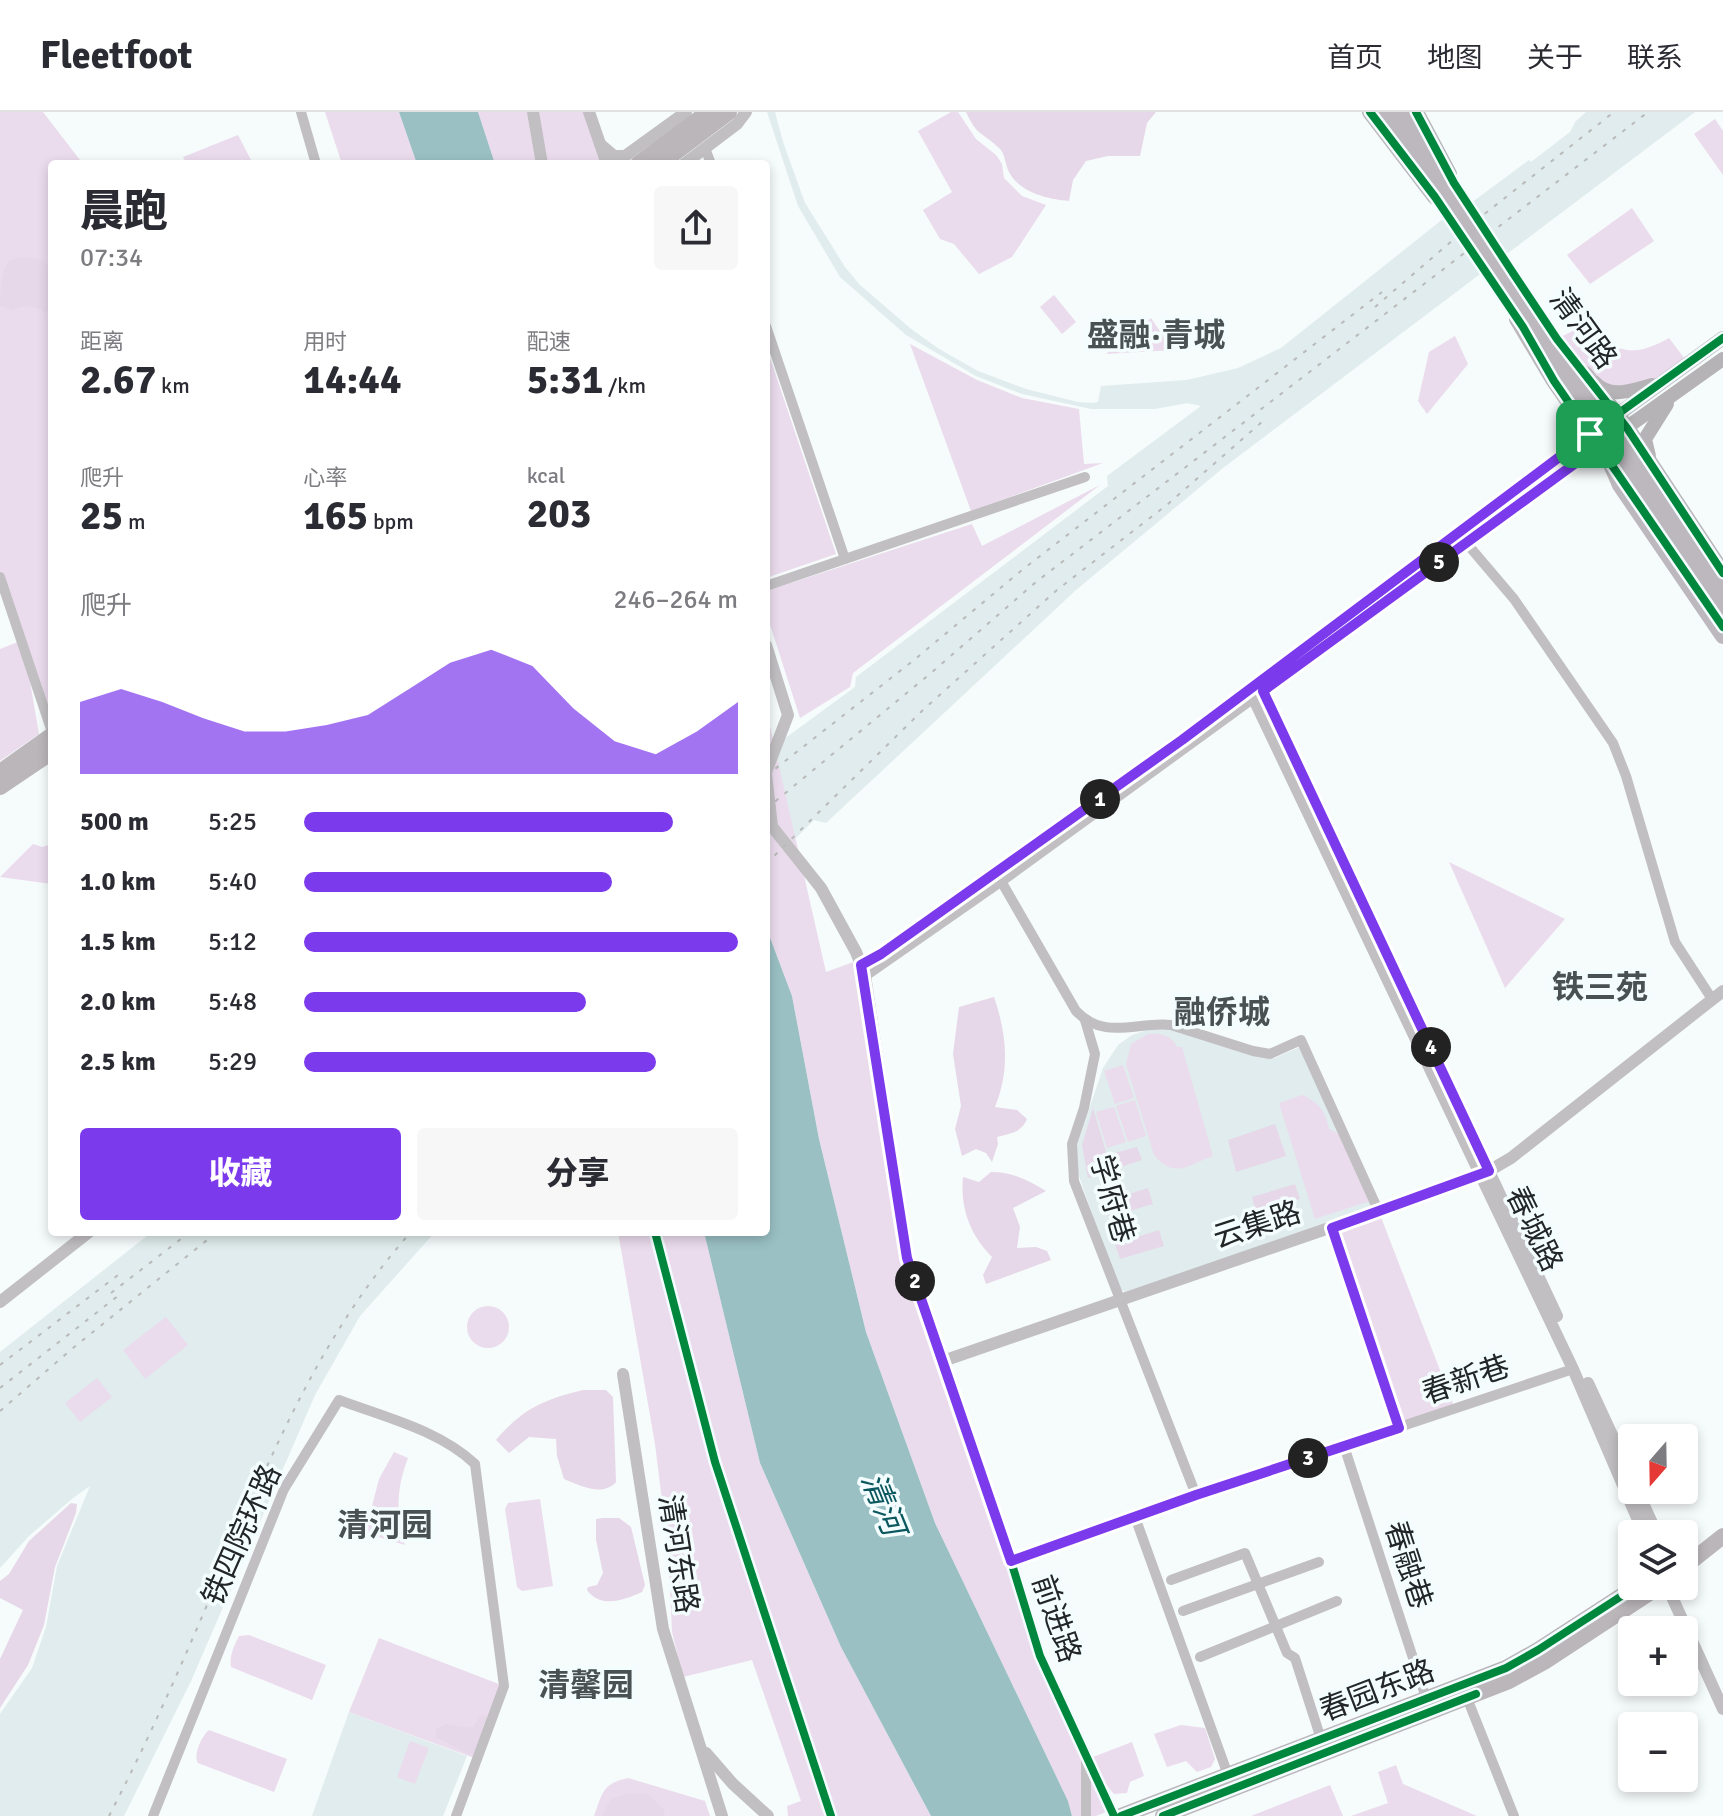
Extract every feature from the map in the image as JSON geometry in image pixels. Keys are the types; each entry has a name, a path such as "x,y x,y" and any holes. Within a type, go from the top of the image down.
{"highway":[{"path":"1386,112 1723,611"},
{"path":"1400,112 1723,590"},
{"path":"1532,331 1557,381 1608,456 1620,485 1723,636"}],"main road":[{"path":"628,160 708,112"},
{"path":"665,160 729,112"},
{"path":"1370,112 1435,197"},
{"path":"1416,112 1454,183"},
{"name":"清河路","path":"1513,273 1557,339 1622,421 1723,573"},
{"name":"清河路","path":"1494,286 1723,627"},
{"path":"1622,421 1661,383 1723,338"},
{"path":"1595,440 1622,421 1674,393 1723,359"},
{"path":"1580,368 1600,388 1618,394 1661,383"},
{"path":"1652,468 1645,439 1674,393"},
{"path":"0,772 48,736"},
{"path":"0,787 48,754"},
{"path":"1698,1542 1723,1523"},
{"path":"1698,1556 1723,1536"},
{"name":"春园东路","path":"1121,1816 1506,1668 1618,1598"},
{"name":"春园东路","path":"1163,1816 1509,1681 1544,1662 1639,1600"}],"street":[{"path":"301,112 315,160"},
{"path":"533,112 541,160"},
{"path":"589,112 606,160"},
{"path":"627,160 686,112"},
{"path":"689,160 737,124 746,112"},
{"path":"600,144 624,160"},
{"path":"705,148 710,160"},
{"path":"770,338 845,559"},
{"path":"863,970 1001,881 1595,440"},
{"path":"770,585 1085,477"},
{"path":"1462,539 1514,599 1613,743 1626,776 1675,942 1718,995"},
{"path":"0,577 48,721"},
{"path":"770,658 788,715 770,762"},
{"path":"868,999 871,984 883,959 1182,740 1256,690"},
{"name":"春城路","path":"1256,690 1618,1449"},
{"name":"前进路","path":"770,825 821,888 863,970 907,1258 1011,1561 1040,1656 1114,1816"},
{"path":"1001,881 1076,1011 1085,1020 1101,1026 1127,1029 1171,1025 1270,1054 1301,1040 1379,1212"},
{"path":"856,952 883,959"},
{"name":"云集路","path":"943,1361 1485,1174 1511,1158 1718,995"},
{"name":"学府巷","path":"1085,1020 1095,1054 1084,1108 1072,1144 1074,1181 1196,1495"},
{"name":"春城路","path":"1485,1174 1638,1520"},
{"path":"1332,1228 1399,1428"},
{"path":"0,1302 84,1236"},
{"path":"656,1236 715,1462 831,1816"},
{"name":"春新巷","path":"1011,1561 1196,1495 1573,1369"},
{"name":"清河东路","path":"623,1374 663,1629 721,1814"},
{"name":"铁四院环路","path":"153,1816 284,1489 339,1400 412,1427 462,1451 475,1464 504,1686 456,1816"},
{"name":"春融巷","path":"1344,1446 1426,1698"},
{"path":"1135,1517 1228,1775"},
{"path":"1171,1580 1245,1553 1287,1653 1295,1658 1321,1739"},
{"path":"1183,1611 1319,1562"},
{"path":"1673,1600 1723,1709"},
{"path":"1682,1600 1723,1688"},
{"path":"1200,1657 1337,1601"},
{"path":"1467,1698 1514,1816"},
{"name":"清河东路","path":"697,1739 714,1764 768,1816"},
{"path":"1086,1757 1086,1816"},
{"path":"721,1814 719,1802 724,1793 734,1790 744,1794"}],"shaded area":[{"path":"0,112 43,112 80,160 48,160 48,710 24,647 39,734 0,761 0,649 23,640 0,577"},
{"path":"325,112 399,112 416,160 341,160"},
{"path":"478,112 586,112 602,160 494,160"},
{"path":"767,112 775,112 805,203 845,267 860,285 910,328 978,371 1026,389 1092,403 1098,402 1101,386 1187,380 1238,368 1281,348 1443,219 1448,220 1570,132 1586,112 1695,112 1223,468 1076,590 826,823 814,820 770,864 770,762 784,739 855,687 856,677 1108,486 1107,476 1201,406 1187,403 1155,409 1091,409 1022,394 976,376 906,335 840,277 798,206"},
{"path":"951,112 958,112 976,139 996,155 1002,164 1004,178 1022,196 1046,205 1012,257 979,274 954,244 940,239 923,210 952,192 918,131"},
{"path":"966,112 1156,112 1147,123 1140,156 1108,156 1086,161 1073,180 1069,201 1043,196 1020,185 1009,172 1002,151 977,130"},
{"path":"1715,119 1723,131 1723,175 1694,134"},
{"path":"238,135 251,160 185,160 183,157"},
{"path":"1632,208 1654,241 1590,284 1567,255"},
{"path":"23,257 42,260 48,266 46,313 29,306 11,311 0,305 2,282 9,260"},
{"path":"1054,295 1076,322 1062,334 1040,307"},
{"path":"1151,318 1173,350 1106,354"},
{"path":"1590,322 1608,341 1625,350 1645,349 1669,338 1688,363 1661,383 1600,388 1557,339"},
{"path":"1455,336 1468,364 1427,414 1418,401 1429,352"},
{"path":"910,344 977,380 1022,398 1079,409 1084,464 1103,463 971,511"},
{"path":"770,358 836,554 770,577"},
{"path":"1100,485 853,673 850,687 800,718 770,624 770,590 972,524 982,546"},
{"path":"770,727 826,972 859,960 907,1258 1040,1656 1111,1810 1096,1816 1072,1816 1068,1801 935,1523 866,1332 819,1139 792,996 770,938"},
{"path":"33,844 48,845 48,883 0,877"},
{"path":"1449,862 1565,919 1505,988"},
{"path":"994,997 1005,1052 1003,1080 995,1107 1017,1110 1027,1119 1019,1130 997,1137 992,1162 986,1153 976,1149 962,1156 955,1129 961,1106 953,1054 959,1007"},
{"path":"1170,1028 1260,1057 1275,1058 1302,1046 1376,1210 1125,1292 1117,1286 1078,1173 1076,1148 1103,1068 1118,1045 1132,1035 1147,1030"},
{"path":"1148,1034 1165,1036 1177,1047 1182,1047 1213,1156 1183,1168 1169,1167 1154,1155 1126,1064 1131,1044"},
{"path":"1123,1065 1134,1098 1115,1104 1104,1071"},
{"path":"1302,1095 1317,1104 1324,1113 1329,1129 1339,1134 1370,1201 1315,1219 1279,1103"},
{"path":"1135,1100 1146,1136 1128,1142 1116,1106"},
{"path":"1114,1107 1126,1142 1107,1148 1096,1112"},
{"path":"1093,1108 1107,1155 1137,1147 1142,1160 1088,1178 1082,1145"},
{"path":"1275,1124 1286,1156 1236,1172 1228,1140"},
{"path":"991,1172 1020,1177 1046,1191 1013,1208 1020,1227 1017,1248 1036,1247 1047,1251 1051,1260 986,1284 983,1275 992,1257 972,1230 962,1188 963,1177 979,1182"},
{"path":"1295,1184 1300,1199 1256,1212 1252,1197"},
{"path":"1148,1188 1153,1204 1109,1217 1104,1202"},
{"path":"1379,1212 1455,1409 1399,1428 1332,1228"},
{"path":"1159,1230 1164,1246 1120,1259 1115,1244"},
{"path":"147,1236 431,1236 360,1316 315,1395 191,1681 124,1816 0,1816 0,1714 32,1668 46,1627 57,1566 90,1486 29,1536 0,1568 0,1352"},
{"path":"619,1236 705,1236 760,1463 841,1647 931,1816 788,1816 787,1806 801,1801 752,1660 683,1677 672,1632 668,1549 655,1444"},
{"path":"488,1306 503,1312 509,1327 503,1342 488,1348 473,1342 467,1327 473,1312"},
{"path":"166,1317 188,1345 145,1379 123,1350"},
{"path":"97,1378 112,1397 80,1422 65,1403"},
{"path":"583,1390 606,1390 613,1397 616,1482 605,1489 592,1489 564,1479 556,1439 529,1437 509,1453 496,1440 515,1420 535,1407"},
{"path":"394,1452 408,1458 401,1480 399,1502 405,1545 365,1533 379,1479"},
{"path":"540,1499 553,1586 522,1591 517,1587 505,1509 508,1503"},
{"path":"71,1503 77,1504 76,1513 55,1567 44,1625 28,1665 0,1708 0,1659 23,1610 0,1598 0,1581 9,1574 29,1541"},
{"path":"619,1518 631,1527 645,1585 642,1592 628,1598 606,1601 587,1590 597,1585 603,1573 596,1540 596,1519"},
{"path":"249,1635 326,1665 312,1700 231,1667 231,1655 239,1636"},
{"path":"379,1638 504,1686 477,1759 349,1712"},
{"path":"349,1712 467,1756 443,1816 312,1816"},
{"path":"482,1714 488,1718 474,1753 468,1754 436,1737 436,1729 446,1724 472,1728"},
{"path":"1181,1725 1205,1728 1215,1759 1211,1767 1197,1772 1186,1761 1167,1767 1154,1734"},
{"path":"209,1730 287,1759 274,1792 198,1763 196,1755 199,1746"},
{"path":"410,1741 429,1748 415,1784 397,1777"},
{"path":"1132,1742 1144,1776 1130,1782 1127,1793 1114,1794 1103,1781 1093,1757"},
{"path":"1396,1765 1403,1784 1477,1816 1351,1816 1388,1803 1378,1772"},
{"path":"628,1778 705,1801 710,1816 594,1816 608,1786"},
{"path":"1330,1785 1343,1816 1251,1816"},
{"path":"629,1793 648,1794 664,1810 665,1816 602,1816 611,1799"}],"water":[{"path":"399,112 478,112 494,160 416,160"},
{"name":"清河","path":"770,938 792,996 819,1139 866,1332 935,1523 1068,1801 1072,1816 931,1816 841,1647 760,1463 705,1236 770,1236"}],"railway":[{"path":"1375,307 1468,227 1614,112"},
{"path":"770,806 1036,582 1648,112"},
{"path":"770,773 1022,570 1382,292"},
{"path":"770,860 924,709 1057,590 1168,504 1263,421"},
{"path":"111,1293 185,1236"},
{"path":"0,1411 212,1236"},
{"path":"109,1816 166,1699 257,1488 300,1398 350,1312 408,1236"},
{"path":"0,1365 118,1275"},
{"path":"0,1388 123,1292"}],"cycle path":[{"path":"1370,112 1435,197 1523,327 1554,381 1723,627"},
{"path":"1416,112 1454,183 1513,273 1557,339 1627,428 1723,573"},
{"path":"1590,434 1723,338"},
{"path":"861,965 907,1258 1011,1561 1040,1656 1114,1816"},
{"path":"656,1236 715,1462 831,1816"},
{"path":"1121,1816 1506,1668 1618,1598"},
{"path":"1163,1816 1476,1694"}],"district":[{"name":"盛融·青城","path":"1156,335"},
{"name":"铁三苑","path":"1600,987"},
{"name":"融侨城","path":"1222,1012"},
{"name":"清河园","path":"385,1525"},
{"name":"清馨园","path":"586,1685"}],"route":[{"path":"1590,434 1599,446 1263,691 1489,1171 1332,1228 1399,1428 1196,1495 1011,1561 907,1258 865,975 861,965 881,954 1182,740 1590,434"}]}
